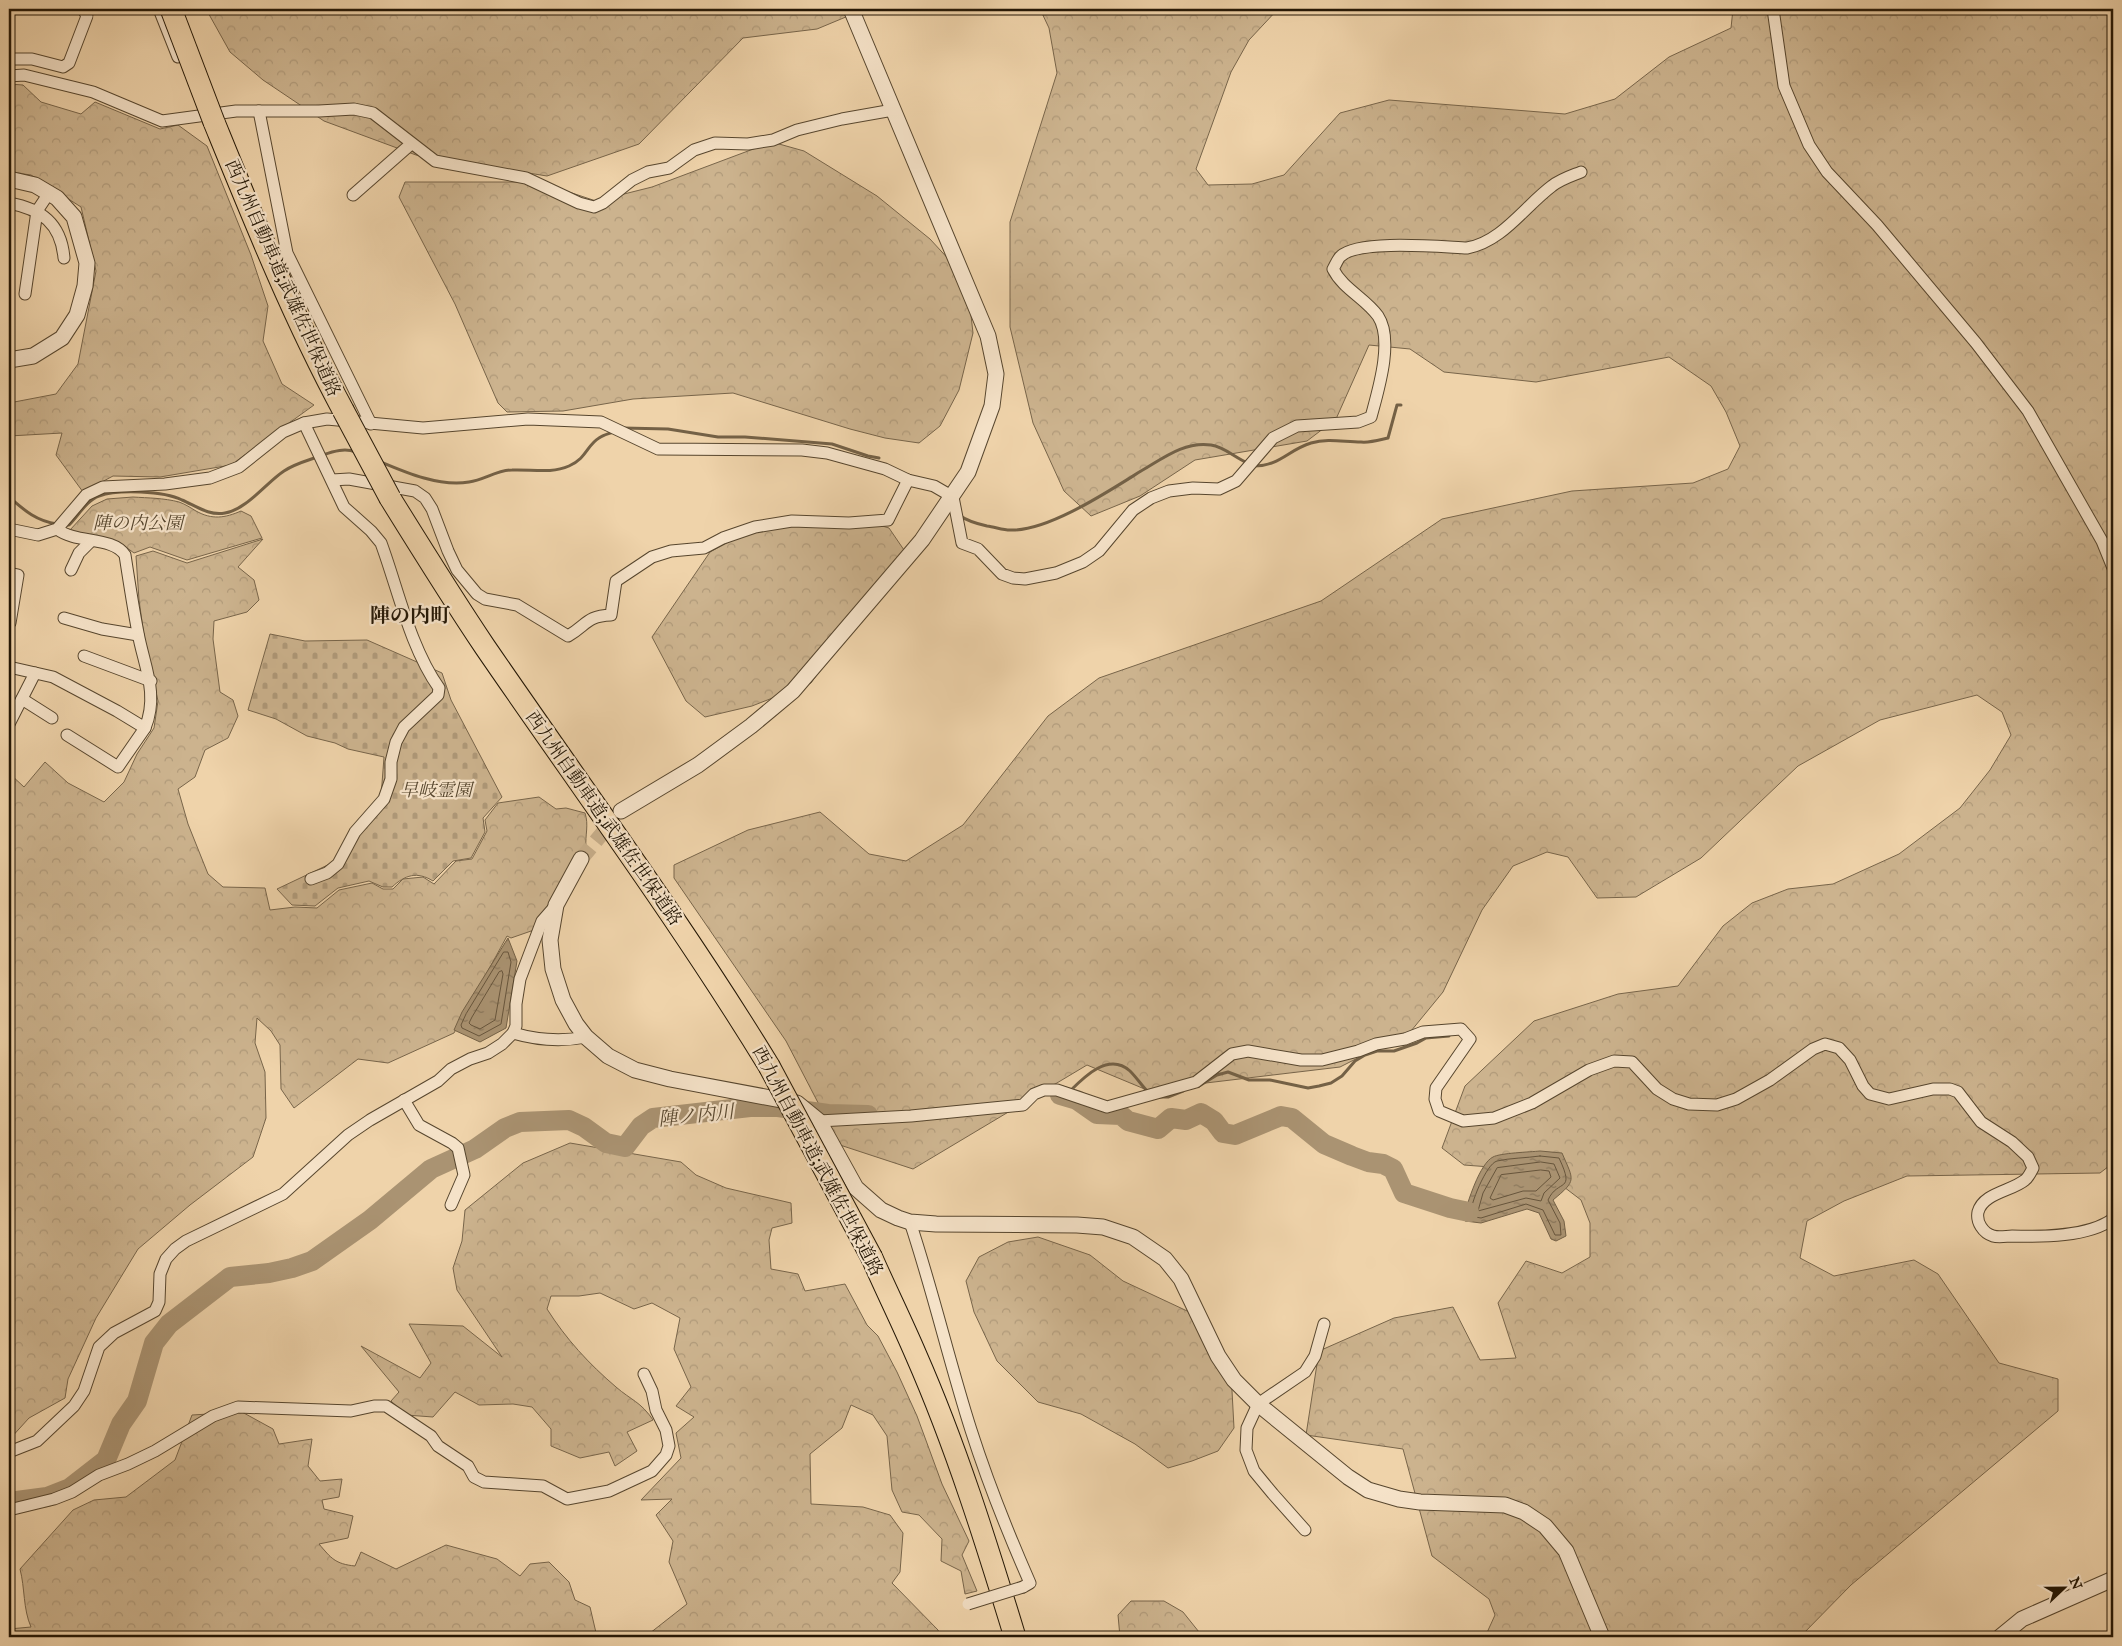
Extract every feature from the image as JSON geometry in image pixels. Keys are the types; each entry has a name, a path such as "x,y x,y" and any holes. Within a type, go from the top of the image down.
{"highway":[{"name":"西九州自動車道;武雄佐世保道路","path":"171,9 208,118 275,269 342,410 390,498 485,646 668,908 723,992 769,1066 872,1258 916,1356 955,1455 991,1556 1015,1637"}],"street":[{"path":"9,59 32,60 63,67 69,64 87,16 83,9"},
{"path":"159,9 208,118"},
{"path":"621,811 698,765 751,726 793,691 922,540 968,472 992,406 996,374 988,336 851,9"},
{"path":"1773,9 1784,86 1808,145 1827,172 1877,225 1976,343 2028,411 2102,541 2113,568"},
{"path":"9,76 24,75 93,92 162,121 208,118 259,111 354,109 373,112 411,144 435,161 526,178 579,204 594,207 603,203 632,180 648,172 669,168 694,150 715,143 748,144 773,140 798,130 842,119 892,110"},
{"path":"259,111 287,254 371,424"},
{"path":"353,195 411,144"},
{"path":"9,530 38,535 60,525 86,495 103,487 165,484 210,478 239,467 283,432 304,423 327,419 423,428 528,419 601,422 658,449 802,450 827,453 885,469 908,480 934,486 952,497 962,543 978,550 1002,574 1013,578 1025,579 1056,573 1083,562 1099,551 1133,510 1151,498 1169,491 1193,488 1219,488 1236,481 1273,438 1297,426 1358,422 1371,417 1378,392 1385,333 1378,316 1338,278 1333,269 1340,256 1376,246 1467,248 1477,246 1498,234 1552,186 1580,172"},
{"path":"9,179 35,185 57,198 74,217 87,263 85,286 77,315 62,338 34,356 9,360"},
{"path":"25,294 37,212 49,193"},
{"path":"9,203 28,206 56,229 63,247 64,258"},
{"path":"304,423 344,507 382,543 416,642 432,678 439,688 438,695 404,727 396,742 391,762 390,779 384,799 355,832 338,864 327,873 311,879"},
{"path":"332,480 349,479 415,491 425,498 432,509 457,570 477,594 485,599 517,605 568,636 587,620 598,616 611,615 616,581 652,558 671,551 704,548 723,538 771,523 792,521 849,523 888,520 908,480"},
{"path":"60,525 64,534 115,546 125,556 138,635 151,681 150,714 145,728 118,767 66,735"},
{"path":"71,570 79,553 91,541"},
{"path":"9,573 18,575 10,623"},
{"path":"64,618 102,629 138,635"},
{"path":"84,656 151,681"},
{"path":"9,667 54,677 117,710 145,728"},
{"path":"9,724 22,699 32,673"},
{"path":"9,709 32,673"},
{"path":"22,699 52,718"},
{"path":"9,1452 37,1441 74,1406 84,1391 99,1346 114,1333 155,1311 159,1302 160,1274 166,1259 175,1249 186,1241 283,1194 348,1135 438,1081 451,1069 470,1059 488,1053 502,1044 513,1033 516,1026 516,1004 520,979 542,921 556,905 580,858"},
{"path":"556,905 550,940 553,968 563,1000 576,1024 608,1056 634,1070 734,1093 797,1103 820,1121 856,1188 881,1210 910,1222 936,1224 1077,1225 1103,1227 1133,1237 1165,1259 1181,1279 1218,1356 1234,1380 1258,1404 1330,1463 1368,1490 1399,1499 1420,1502 1505,1505 1524,1512 1545,1526 1566,1551 1602,1637"},
{"path":"820,1121 911,1116 1024,1105 1034,1094 1044,1090 1057,1090 1107,1107 1196,1082 1232,1054 1248,1051 1302,1060 1322,1060 1358,1051 1376,1044 1400,1040 1423,1032 1461,1029 1470,1039 1436,1088 1435,1099 1439,1111 1462,1121 1494,1118 1532,1103 1589,1070 1614,1061 1632,1062 1657,1089 1672,1099 1689,1104 1717,1105 1744,1094 1770,1080 1813,1049 1825,1044 1839,1048 1850,1060 1863,1086 1870,1094 1888,1099 1933,1089 1950,1089 1958,1092 1980,1122 2012,1142 2028,1157 2034,1168 2025,1180 1986,1201 1978,1211 1978,1220 1981,1228 1989,1234 1994,1236 2038,1237 2091,1230 2104,1226 2113,1220"},
{"path":"513,1033 530,1038 550,1040 569,1040 586,1036"},
{"path":"404,1100 419,1125 452,1143 459,1151 464,1175 450,1205"},
{"path":"910,1222 929,1278 970,1428 991,1490 1030,1583 1023,1587 968,1604"},
{"path":"1305,1530 1254,1471 1246,1450 1247,1428 1258,1404 1305,1372 1315,1356 1324,1324"},
{"path":"9,1510 54,1499 72,1492 99,1474 128,1464 155,1451 213,1416 238,1407 351,1411 374,1406 386,1406 431,1436 438,1446 468,1466 474,1477 484,1482 542,1486 567,1499 609,1490 652,1471 666,1455 669,1446 666,1430 656,1410 652,1391 644,1374"},
{"path":"2000,1637 2022,1619 2113,1579"}],"green space":[{"path":"206,9 865,9 817,29 743,38 639,144 547,176 416,155 324,121 263,80 230,52"},
{"path":"1040,9 1278,9 1249,40 1231,72 1196,169 1208,185 1252,184 1284,175 1340,113 1389,100 1565,114 1615,99 1669,57 1731,28 1733,9 2113,9 2113,1163 2100,1173 1907,1176 1844,1201 1807,1221 1800,1258 1834,1276 1914,1260 1938,1274 1999,1363 2058,1379 2058,1411 1851,1585 1800,1637 1485,1637 1495,1615 1489,1599 1432,1556 1403,1449 1306,1435 1319,1351 1394,1318 1453,1307 1480,1360 1516,1358 1498,1303 1526,1261 1562,1273 1590,1257 1590,1223 1581,1200 1543,1171 1464,1165 1442,1148 1465,1086 1534,1021 1618,994 1678,986 1723,926 1752,903 1788,889 1833,884 1899,854 1960,808 1990,770 2011,735 2002,712 1977,695 1880,720 1798,766 1701,858 1636,897 1597,898 1568,857 1547,852 1513,866 1482,910 1443,992 1411,1031 1340,1067 1147,1090 1087,1065 913,1169 840,1145 786,1041 674,878 674,865 748,830 820,812 869,854 906,861 963,825 1048,716 1099,678 1321,601 1442,519 1572,491 1693,483 1728,469 1740,446 1726,412 1711,386 1669,357 1536,382 1444,372 1410,349 1369,345 1336,419 1307,441 1195,460 1140,496 1091,516 1064,491 1033,423 1010,327 1010,222 1057,73 1049,28"},
{"path":"9,84 23,85 41,102 81,114 95,102 160,129 178,125 207,146 251,255 268,306 263,341 282,384 314,405 231,465 160,477 113,476 83,492 56,455 62,433 9,436 9,403 56,394 78,364 96,271 81,207 31,175 9,172"},
{"path":"772,142 804,151 877,196 930,239 953,264 968,289 973,333 959,390 940,426 919,443 885,438 733,393 633,399 563,411 507,412 498,403 455,304 399,197 405,182 539,182 596,201 652,187"},
{"name":"陣の内公園","path":"133,497 179,502 202,514 213,517 241,511 251,516 262,538 187,560 150,547 134,553 119,542 93,538 70,530 92,506 107,499"},
{"path":"872,523 889,528 904,550 811,683 752,706 705,717 686,701 652,637 710,552 759,528"},
{"path":"263,539 238,567 254,580 259,600 247,612 214,621 213,639 220,692 233,700 238,716 228,738 205,750 195,777 178,789 188,824 208,874 223,887 265,888 270,910 295,907 317,908 339,890 372,883 383,889 393,889 403,879 423,877 434,884 456,861 472,859 487,831 485,820 498,803 539,797 556,809 566,808 585,813 587,822 586,847 574,860 534,930 511,938 507,936 454,1033 388,1063 358,1059 294,1108 281,1089 280,1045 271,1031 257,1018 255,1043 265,1072 266,1118 253,1157 190,1205 138,1249 96,1318 68,1379 65,1398 29,1418 9,1440 9,773 24,787 45,762 68,783 104,802 124,782 137,754 154,728 158,701 144,636 136,556 153,551 187,563"},
{"name":"早岐霊園","path":"270,634 305,641 367,640 442,673 451,700 502,797 483,818 485,832 471,858 453,861 433,881 416,875 406,877 392,887 383,887 369,881 338,888 315,906 292,905 277,889 334,862 381,797 384,757 348,749 335,743 307,736 276,719 248,710"},
{"path":"570,1143 681,1162 696,1175 726,1188 791,1203 792,1223 772,1228 769,1240 771,1269 798,1274 805,1291 845,1284 867,1325 878,1336 917,1416 942,1484 969,1541 962,1555 977,1591 965,1594 961,1571 941,1561 942,1539 919,1515 902,1512 892,1490 887,1436 873,1415 851,1405 842,1428 810,1454 811,1504 863,1507 890,1515 903,1533 900,1572 892,1583 938,1630 940,1637 645,1637 687,1604 669,1562 673,1541 656,1515 672,1499 641,1500 681,1458 676,1433 694,1417 676,1406 691,1387 674,1349 680,1318 652,1303 634,1309 600,1293 579,1296 551,1296 547,1309 562,1331 587,1360 616,1387 640,1405 653,1420 627,1432 637,1451 615,1466 609,1452 580,1458 551,1446 551,1429 532,1407 513,1404 479,1405 455,1392 433,1417 406,1415 391,1401 399,1392 361,1346 420,1378 431,1363 409,1324 463,1326 502,1357 457,1290 453,1268 462,1241 465,1210 523,1163"},
{"path":"1038,1237 1090,1255 1123,1281 1200,1317 1231,1372 1234,1428 1218,1451 1168,1468 1135,1444 1081,1414 1038,1402 997,1361 974,1312 966,1281 979,1257 1008,1242"},
{"path":"242,1412 273,1429 279,1444 312,1439 308,1466 320,1481 342,1479 339,1497 322,1500 324,1509 353,1516 348,1538 319,1544 334,1560 355,1566 361,1552 396,1569 446,1545 497,1559 520,1576 530,1564 549,1562 569,1582 575,1600 590,1607 597,1637 9,1637 9,1629 31,1627 28,1620 20,1569 73,1510 94,1500 126,1497 175,1460 192,1415"},
{"path":"1131,1601 1164,1601 1183,1612 1203,1637 1120,1637 1118,1615"}],"water":[{"path":"508,938 517,961 506,1028 480,1042 454,1030 462,1012"},
{"path":"1540,1151 1562,1153 1571,1175 1570,1184 1553,1200 1564,1221 1566,1236 1556,1241 1551,1239 1539,1213 1527,1209 1481,1223 1465,1221 1464,1217 1471,1193 1483,1167 1488,1161 1493,1157 1502,1155"}],"waterway":[{"path":"1254,466 1277,461 1311,443 1330,440 1368,442 1388,438 1397,405 1401,405"},
{"path":"623,428 668,429 718,437 745,437 832,444 879,458"},
{"path":"381,462 435,481 447,483 469,482 506,470 548,471 569,466 580,459 595,441 613,432"},
{"path":"959,515 965,519 987,526 1007,530 1025,529 1077,509 1165,456 1183,448 1201,444 1216,446 1248,463"},
{"path":"65,525 69,525 95,498 117,492 153,493 174,497 208,512 219,514 233,511 241,507 277,476 293,466 335,451 348,450 356,452"},
{"path":"9,497 37,518 57,524"},
{"path":"1199,1086 1217,1075 1228,1072 1249,1080 1270,1080 1308,1088 1319,1086 1331,1083 1342,1076 1355,1061 1365,1055 1377,1051 1394,1051 1426,1038 1449,1036"},
{"path":"1070,1091 1098,1068 1114,1064 1130,1071 1148,1092"},
{"path":"1158,1097 1168,1097 1183,1091"},
{"name":"陣ノ内川","path":"1060,1095 1077,1100 1097,1114 1121,1115 1128,1121 1158,1129 1171,1118 1186,1120 1201,1113 1214,1121 1223,1133 1235,1135 1281,1116 1292,1118 1324,1144 1368,1162 1383,1164 1393,1169 1404,1193 1469,1212"},
{"name":"陣ノ内川","path":"9,1502 47,1497 70,1488 106,1460 121,1424 137,1401 154,1343 169,1324 230,1277 269,1273 312,1261 370,1220 431,1169 475,1149 505,1128 520,1122 569,1120 584,1127 606,1143 625,1147 641,1126 653,1118 750,1107 778,1107 828,1114 868,1115"}],"tunnel":[{"path":"581,859 615,818"}],"district":[{"name":"陣の内町","path":"410,615"}]}
